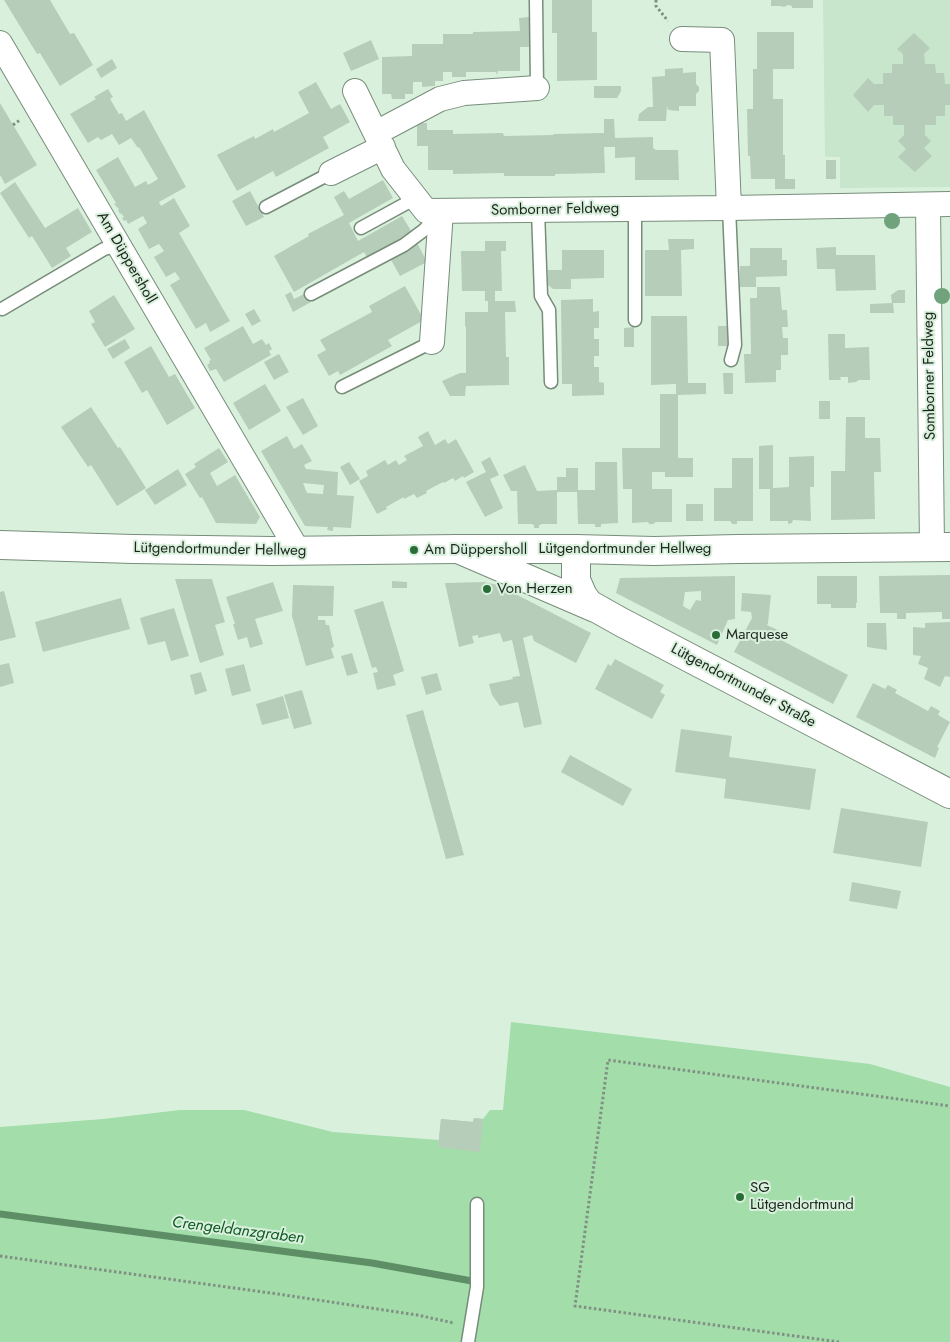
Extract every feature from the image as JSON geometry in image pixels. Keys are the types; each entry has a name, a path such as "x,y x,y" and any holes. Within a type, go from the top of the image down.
{"main road":[{"name":"Lütgendortmunder Hellweg","path":"0,545 298,551 576,549 654,551 941,548"},
{"path":"458,549 598,609"},
{"name":"Lütgendortmunder Straße","path":"576,549 575,572 578,588 589,604 950,794"}],"street":[{"path":"682,39 722,40 729,208"},
{"name":"Am Düppersholl","path":"0,43 298,551"},
{"path":"331,173 440,99 464,93 537,88"},
{"name":"Somborner Feldweg","path":"355,91 393,169 426,211 939,204 941,548"},
{"path":"432,342 442,211"}],"lane":[{"path":"536,0 537,88"},
{"path":"266,207 331,173"},
{"path":"361,228 416,198"},
{"path":"729,208 735,345 731,360"},
{"path":"635,209 635,320"},
{"path":"538,210 540,296 549,310 551,382"},
{"path":"311,294 404,244 424,230 442,211"},
{"path":"2,309 104,249 119,245"},
{"path":"342,387 432,342"},
{"path":"468,1342 477,1287 477,1204"}],"path":[{"path":"839,1342 575,1306 608,1060 950,1106"},
{"path":"0,1256 417,1315 470,1326"}],"shaded area":[{"path":"823,0 950,0 950,187 840,188 840,157 825,157"}],"green space":[{"path":"511,1022 870,1064 950,1087 950,1342 0,1342 0,1127 103,1119 180,1110 244,1110 333,1132 439,1140 441,1119 473,1122 474,1118 483,1119 490,1110 503,1110"}],"building":[{"path":"4,0 50,0 70,34 74,33 93,65 60,86 40,53 37,54"},
{"path":"552,0 592,0 592,32 597,32 597,80 557,81 557,33 552,33"},
{"path":"771,0 813,0 813,8 792,8 792,6 788,5 784,7 771,6"},
{"path":"530,17 531,47 520,47 520,71 498,71 497,75 496,72 466,72 466,77 452,77 452,72 443,72 443,81 435,81 435,86 422,87 422,82 413,82 413,94 405,94 405,99 392,99 391,94 382,94 382,57 412,56 412,44 443,44 443,34 520,31 519,18"},
{"path":"757,32 794,32 794,69 773,69 773,99 783,99 785,179 795,179 795,189 775,189 775,179 751,179 750,156 748,156 747,109 753,109 753,69 757,69"},
{"path":"914,33 930,48 924,54 925,64 935,64 936,73 944,73 945,84 950,84 950,105 945,105 945,116 936,116 936,125 925,125 925,135 931,141 924,148 932,156 915,172 898,157 906,149 898,141 904,135 904,125 893,125 893,116 884,116 884,105 874,105 868,112 853,95 868,78 874,84 883,84 883,73 892,73 892,64 903,64 903,54 897,49"},
{"path":"371,40 379,59 351,71 343,53"},
{"path":"112,59 117,68 101,78 96,69"},
{"path":"683,68 683,73 696,72 696,84 699,87 699,91 696,94 696,106 679,106 679,111 668,110 667,106 666,121 638,121 639,114 648,107 653,107 652,77 665,76 665,69"},
{"path":"316,82 331,109 340,104 350,122 323,137 329,148 276,177 273,171 237,191 217,155 254,136 255,139 273,129 274,132 309,113 298,92"},
{"path":"594,86 621,86 621,91 617,98 594,98"},
{"path":"108,89 113,97 110,99 119,114 122,113 126,121 144,110 186,187 159,202 161,206 174,198 190,226 179,233 230,321 210,332 206,323 196,329 170,285 180,279 175,272 166,277 154,257 164,251 159,244 149,249 138,229 147,223 143,216 128,224 126,220 124,221 122,218 124,217 114,204 116,203 96,170 118,157 135,187 146,181 148,185 158,179 139,147 131,138 119,145 112,134 101,140 98,137 88,143 70,114 96,99 94,97"},
{"path":"0,103 37,165 5,184 0,175"},
{"path":"604,119 614,119 615,138 653,137 653,148 656,150 678,150 679,180 635,180 635,157 615,158 615,147 604,147 605,173 555,174 555,176 504,176 504,173 453,174 453,170 428,170 428,146 417,146 417,123 427,123 427,130 453,130 453,134 553,135 604,133"},
{"path":"826,160 836,160 836,179 826,179"},
{"path":"383,180 393,198 349,223 358,241 402,216 413,234 368,259 364,252 294,292 274,256 309,236 308,234 344,215 334,197 344,191 349,199"},
{"path":"15,182 45,228 78,208 92,232 66,248 71,256 52,268 32,236 29,238 0,193"},
{"path":"250,191 264,217 246,226 232,201"},
{"path":"668,239 694,239 694,249 681,250 682,296 645,296 645,250 669,250"},
{"path":"485,241 506,241 506,251 501,251 502,291 495,291 495,301 515,301 516,312 505,312 506,357 509,357 509,385 466,386 465,396 450,396 442,381 460,373 466,373 465,312 488,312 488,301 485,301 485,291 462,291 461,251 485,251"},
{"path":"417,243 427,262 400,276 390,258"},
{"path":"836,247 836,255 875,255 876,290 836,291 835,269 817,269 816,248"},
{"path":"750,248 782,248 782,260 787,260 787,276 756,277 756,287 740,287 740,266 750,266"},
{"path":"562,250 604,250 604,278 571,279 571,289 553,289 548,285 548,270 562,270"},
{"path":"405,286 424,320 388,340 392,346 340,375 338,371 329,376 317,355 326,350 320,340 372,312 369,306"},
{"path":"757,287 780,287 782,310 787,310 788,327 782,327 783,338 788,338 788,355 781,355 781,370 776,370 776,382 745,383 744,354 751,354 750,298 757,298"},
{"path":"898,290 905,290 905,303 892,303 891,295"},
{"path":"291,292 294,299 306,293 311,302 293,312 285,295"},
{"path":"114,295 135,329 105,347 91,324 95,322 89,311"},
{"path":"593,299 593,312 599,311 599,328 594,328 594,339 599,339 599,356 594,356 594,367 599,367 599,382 604,383 604,395 572,396 572,384 562,384 561,300"},
{"path":"893,303 894,313 870,313 870,304"},
{"path":"254,309 261,321 252,326 245,314"},
{"path":"651,316 687,316 688,383 706,383 706,394 678,395 678,458 693,458 693,477 665,477 665,472 652,472 652,489 672,489 672,522 656,522 654,524 647,522 632,523 632,489 623,489 622,448 660,448 660,394 676,394 676,384 651,385"},
{"path":"243,326 253,344 262,339 266,345 269,343 272,349 269,351 271,355 224,382 216,369 210,371 207,365 211,360 204,348"},
{"path":"718,326 728,326 728,346 718,346"},
{"path":"634,327 634,347 624,347 624,328"},
{"path":"828,334 845,334 845,348 869,347 870,380 848,383 848,377 840,377 841,380 829,380"},
{"path":"125,339 130,348 113,359 107,349"},
{"path":"151,346 169,377 175,374 195,408 167,425 147,390 142,393 124,362"},
{"path":"279,354 289,372 274,380 264,362"},
{"path":"723,373 733,373 733,394 724,394"},
{"path":"265,384 281,411 249,430 233,403"},
{"path":"303,398 318,426 303,435 286,407"},
{"path":"819,401 830,401 830,419 819,419"},
{"path":"91,407 118,448 120,447 146,488 117,506 91,465 88,467 61,427"},
{"path":"846,417 865,417 865,438 880,438 881,472 874,472 875,519 831,520 831,471 845,471"},
{"path":"428,431 435,445 445,439 448,444 456,439 474,472 455,481 453,478 443,482 417,498 414,494 404,499 404,497 377,514 359,481 368,476 366,471 385,460 388,465 396,460 399,465 407,460 404,456 423,446 418,437"},
{"path":"287,436 294,449 302,444 312,461 304,465 306,469 338,472 337,495 354,496 351,528 333,527 333,531 327,530 328,527 305,526 261,451","holes":["303,483 324,485 323,494 307,493"]},
{"path":"773,445 773,488 789,487 789,457 814,456 814,487 810,487 811,521 793,520 792,523 788,524 788,521 770,521 770,489 759,489 759,446"},
{"path":"219,448 228,462 210,473 217,486 235,475 260,517 256,524 216,523 202,497 200,498 185,474 196,467 194,464"},
{"path":"490,457 499,475 490,479 503,508 485,517 466,482 486,472 481,462"},
{"path":"732,458 753,458 753,521 737,521 737,524 732,524 730,521 714,521 714,488 732,488"},
{"path":"349,462 360,479 350,485 340,467"},
{"path":"595,462 617,462 618,523 601,524 601,527 595,527 595,524 578,524 577,492 557,492 557,524 541,524 539,528 534,528 532,524 518,524 517,491 511,491 503,475 525,465 537,491 557,490 557,477 566,477 566,468 578,468 578,490 595,490"},
{"path":"178,469 187,485 155,505 145,490"},
{"path":"686,504 703,504 703,521 686,521"},
{"path":"950,575 950,619 942,619 942,612 906,613 906,619 897,619 897,613 880,613 879,576"},
{"path":"735,576 735,619 728,620 717,645 616,593 620,578","holes":["701,591 701,601 696,600 690,610 683,606 685,592"]},
{"path":"817,576 857,576 856,608 831,608 831,604 817,604"},
{"path":"175,579 212,579 225,622 215,625 224,655 200,663"},
{"path":"392,581 407,582 407,588 392,588"},
{"path":"273,582 283,611 255,619 263,644 250,648 247,637 238,640 226,597"},
{"path":"484,582 498,585 591,633 576,663 534,641 532,635 523,638 542,724 524,728 518,702 500,706 492,695 489,684 520,676 512,640 503,642 500,633 478,638 478,635 472,636 474,643 459,647 445,583"},
{"path":"293,585 334,586 333,616 318,616 318,620 325,620 326,625 329,625 334,647 331,648 334,658 306,666 292,616"},
{"path":"4,591 16,637 0,641 0,592"},
{"path":"742,593 771,595 767,625 782,632 779,639 848,675 833,704 734,652 752,618 751,612 741,611"},
{"path":"121,598 130,629 43,652 35,622"},
{"path":"383,601 404,671 393,675 396,685 377,690 373,673 378,672 376,667 372,668 354,610"},
{"path":"174,608 189,656 171,661 165,641 148,645 140,618"},
{"path":"950,622 950,677 945,676 940,687 924,679 928,668 918,664 921,656 913,655 913,627 925,628 925,623"},
{"path":"867,623 886,623 887,650 867,647"},
{"path":"352,653 358,673 347,676 341,656"},
{"path":"615,659 664,685 660,692 665,695 652,719 595,689 608,664 611,666"},
{"path":"9,663 14,683 0,687 0,665"},
{"path":"244,664 251,691 232,696 225,669"},
{"path":"201,672 207,691 195,695 190,675"},
{"path":"437,673 442,690 426,695 421,677"},
{"path":"873,683 885,689 888,685 897,690 895,693 928,711 931,706 940,711 938,715 950,722 937,747 939,748 935,758 856,717"},
{"path":"302,690 312,724 294,729 284,695"},
{"path":"283,696 289,718 262,725 256,704"},
{"path":"423,710 464,855 446,859 406,715"},
{"path":"681,729 732,736 729,757 816,769 810,810 724,798 726,779 675,772"},
{"path":"570,755 632,789 623,806 561,772"},
{"path":"841,808 928,822 921,867 833,853"},
{"path":"852,882 901,891 897,909 849,901"},
{"path":"474,1118 483,1119 480,1152 438,1147 441,1119 473,1122"}],"waterway":[{"name":"Crengeldanzgraben","path":"0,1214 372,1263 472,1281"}],"place":[{"name":"Am Düppersholl","path":"414,550"},
{"name":"Von Herzen","path":"487,589"},
{"name":"Marquese","path":"716,635"},
{"name":"SG Lütgendortmund","path":"740,1197"}]}
